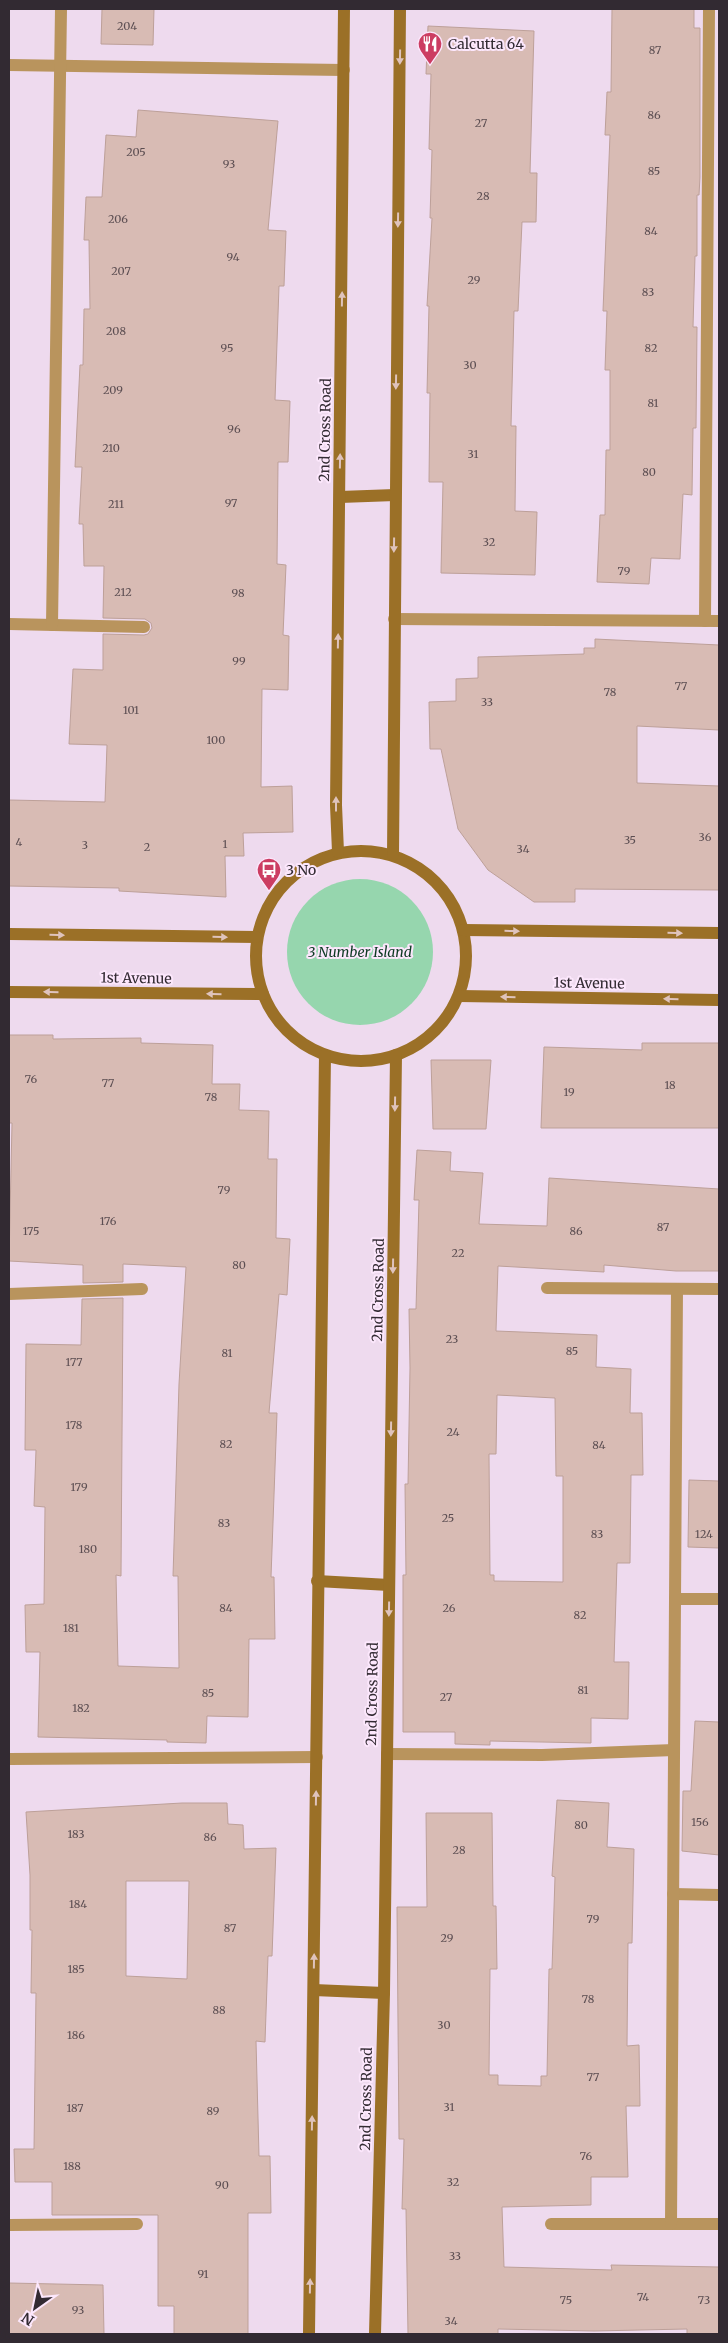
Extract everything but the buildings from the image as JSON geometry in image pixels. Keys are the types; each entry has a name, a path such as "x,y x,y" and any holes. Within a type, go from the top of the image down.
{"street":[{"path":"52,625 61,9"},
{"name":"2nd Cross Road","path":"338,852 344,9"},
{"path":"393,855 400,9"},
{"path":"705,621 713,349 714,78 709,9"},
{"path":"9,65 344,70"},
{"path":"340,497 395,496"},
{"path":"394,618 719,622"},
{"path":"9,624 144,627"},
{"path":"365,850 393,855 417,866 438,883 454,906 463,930 467,952 465,975 459,996 444,1022 422,1042 396,1055 372,1060 348,1060 325,1055 305,1045 288,1031 273,1014 262,994 255,966 256,937 271,899 299,869 338,852 365,850"},
{"path":"463,930 719,933"},
{"path":"9,934 256,937"},
{"name":"1st Avenue","path":"9,992 262,994"},
{"name":"1st Avenue","path":"459,996 719,1000"},
{"path":"309,2334 325,1055"},
{"name":"2nd Cross Road","path":"375,2334 384,1993 396,1055"},
{"path":"548,1288 719,1289"},
{"path":"9,1294 142,1289"},
{"path":"670,2224 677,1289"},
{"path":"317,1580 389,1585"},
{"path":"675,1599 719,1600"},
{"path":"387,1754 542,1755 674,1750"},
{"path":"9,1759 317,1757"},
{"path":"673,1894 719,1894"},
{"path":"314,1990 384,1993"},
{"path":"9,2225 137,2224"},
{"path":"551,2224 719,2224"}],"green space":[{"name":"3 Number Island","path":"360,879 388,885 411,901 427,924 433,952 427,980 411,1003 388,1019 360,1025 332,1019 309,1003 293,980 287,952 293,924 309,901 332,885"}],"place":[{"name":"Calcutta 64","path":"430,65"},
{"name":"3 No","path":"269,891"}]}
